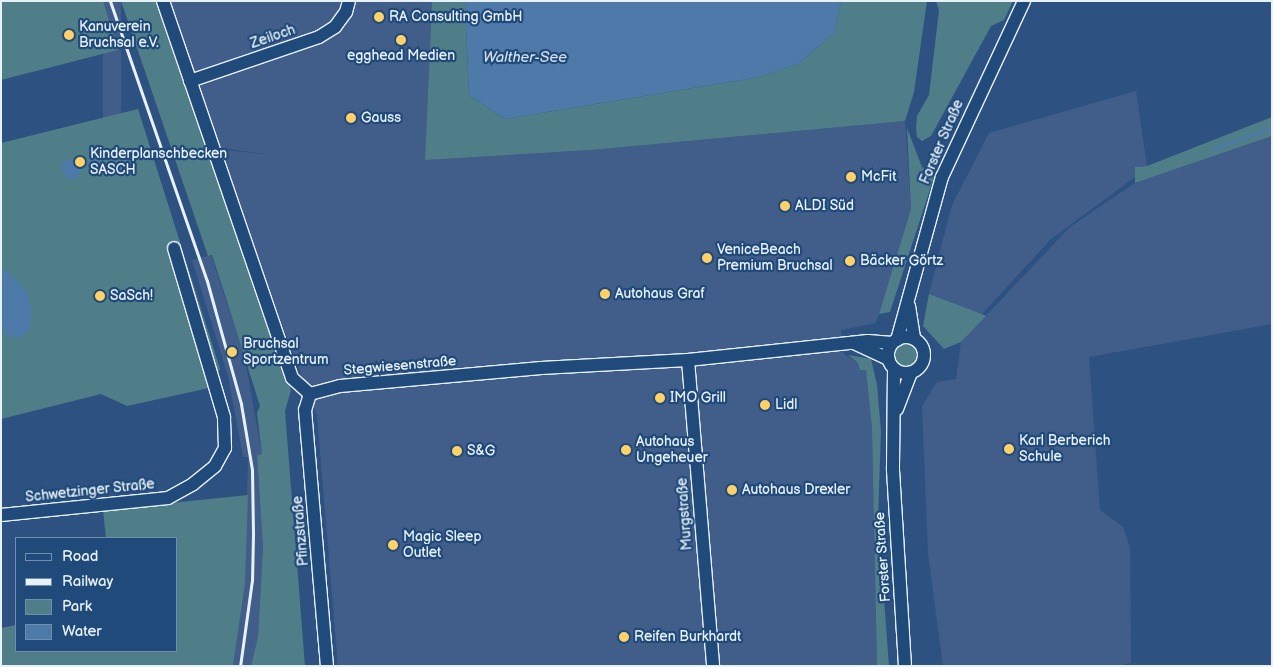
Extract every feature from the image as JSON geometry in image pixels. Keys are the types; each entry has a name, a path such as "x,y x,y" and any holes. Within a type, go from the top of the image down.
{"street":[{"path":"163,1 292,378 310,394"},
{"name":"Zeiloch","path":"190,81 319,37 335,27 346,12 349,1"},
{"name":"Forster Straße","path":"894,341 908,301 921,242 942,177 1024,1"},
{"name":"Schwetzinger Straße","path":"1,515 168,498 193,484 215,466 225,448 224,417 174,248"},
{"name":"Forster Straße","path":"908,301 914,339"},
{"path":"854,343 891,364 911,373 924,359 921,346 914,339 894,341 891,364"},
{"name":"Stegwiesenstraße","path":"310,394 340,386 541,368 688,360 876,340 894,341"},
{"name":"Murgstraße","path":"688,360 713,666"},
{"name":"Forster Straße","path":"891,364 895,416 895,521 905,666"},
{"name":"Forster Straße","path":"895,416 911,373"},
{"name":"Pfinzstraße","path":"310,394 305,410 327,666"}],"shaded area":[{"path":"103,1 121,1 121,260 103,260"},
{"path":"160,1 432,1 425,160 591,150 905,121 911,209 896,261 876,323 841,330 844,354 858,363 860,370 866,370 872,429 877,666 338,666 317,415 214,149 272,155 214,147"},
{"path":"1136,91 1147,166 1135,167 1135,177 1051,239 982,314 929,294 952,205 989,133"},
{"path":"1272,136 1272,324 1089,357 1100,510 1123,527 1130,547 1131,663 1117,666 943,666 928,553 922,406 937,382 956,379 961,342 1070,227 1135,183"},
{"path":"211,255 244,354 262,454 257,455 263,547 258,636 251,666 233,666 245,584 248,457 243,457 228,376 192,260"}],"green space":[{"path":"1,1 103,1 118,50 1,80"},
{"path":"121,1 158,1 291,390 285,411 305,666 251,666 258,636 263,547 257,455 262,454 257,413 260,406 212,255 208,256"},
{"path":"432,1 465,1 469,95 505,119 759,77 798,64 834,33 841,1 927,1 914,92 905,121 591,150 425,160"},
{"path":"936,1 1013,1 1004,20 991,26 931,136 922,141 917,137 917,116 929,95 939,10"},
{"name":"SaSch!","path":"138,109 220,369 209,388 127,406 101,394 1,419 1,143"},
{"path":"1272,117 1272,136 1135,183 1135,167 1147,166"},
{"path":"907,128 922,167 934,177 890,312 879,314 911,209"},
{"path":"929,294 986,316 961,342 944,349 923,326"},
{"path":"906,344 914,347 917,355 914,363 906,366 898,363 895,355 898,347"},
{"path":"848,355 871,359 877,385 881,431 878,519 889,666 877,666 872,429 866,370 860,370 858,363"},
{"path":"248,495 245,584 233,666 1,666 1,628 15,625 15,652 178,652 178,537 106,537 103,510"}],"water":[{"name":"Walther-See","path":"465,1 841,1 834,33 798,64 759,77 505,119 469,95"},
{"name":"Kinderplanschbecken SASCH","path":"91,145 100,150 97,161 91,165 78,163 81,169 78,177 73,180 66,177 61,166 66,160 89,162 98,154 96,150 89,153 86,150"},
{"path":"1,270 10,273 27,292 31,308 30,329 21,337 9,337 1,328"}],"waterway":[{"path":"1214,148 1272,128"}],"railway":[{"path":"110,1 207,281 241,404 252,470 253,534 252,580 240,666"}],"place":[{"name":"RA Consulting GmbH","path":"379,17"},
{"name":"Kanuverein Bruchsal e.V.","path":"69,35"},
{"name":"egghead Medien","path":"401,40"},
{"name":"Gauss","path":"351,118"},
{"name":"Kinderplanschbecken SASCH","path":"80,162"},
{"name":"McFit","path":"851,177"},
{"name":"ALDI Süd","path":"785,206"},
{"name":"VeniceBeach Premium Bruchsal","path":"707,258"},
{"name":"Bäcker Görtz","path":"850,261"},
{"name":"Autohaus Graf","path":"605,294"},
{"name":"SaSch!","path":"100,296"},
{"name":"Bruchsal Sportzentrum","path":"232,352"},
{"name":"IMO Grill","path":"660,398"},
{"name":"Lidl","path":"765,405"},
{"name":"Karl Berberich Schule","path":"1009,449"},
{"name":"Autohaus Ungeheuer","path":"626,450"},
{"name":"S&G","path":"457,451"},
{"name":"Autohaus Drexler","path":"732,490"},
{"name":"Magic Sleep Outlet","path":"393,545"},
{"name":"Reifen Burkhardt","path":"624,637"}]}
